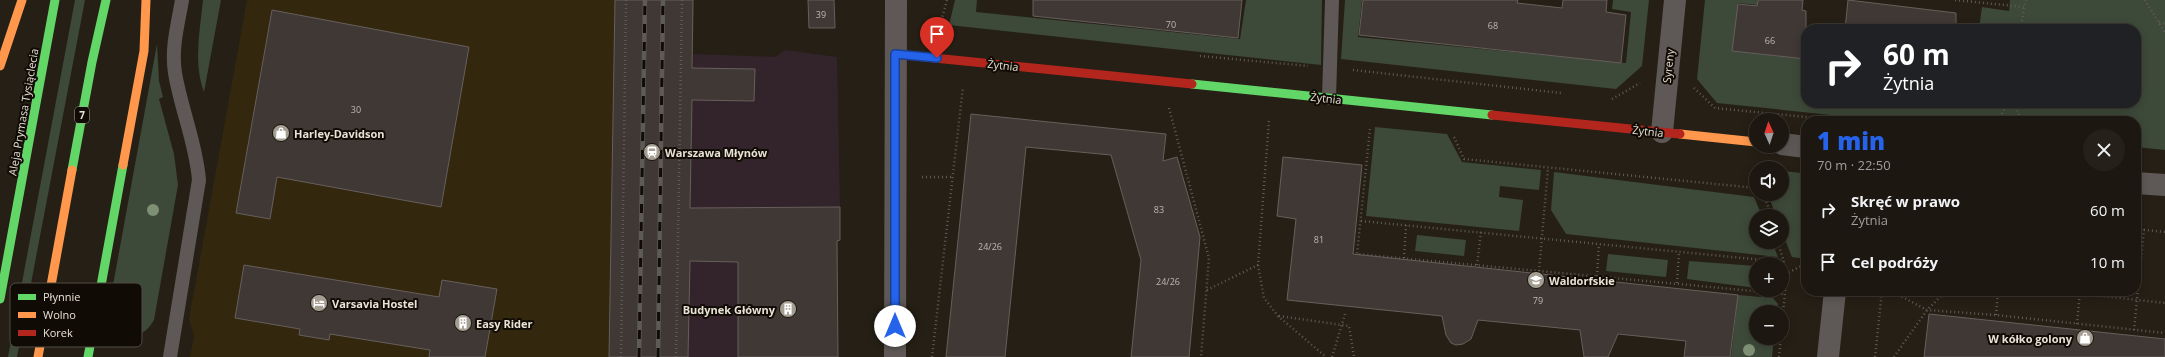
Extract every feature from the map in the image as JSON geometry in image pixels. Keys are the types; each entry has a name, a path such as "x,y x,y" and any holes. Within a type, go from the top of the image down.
{"main road":[{"path":"0,66 22,0"},
{"name":"Aleja Prymasa Tysiąclecia","path":"0,299 55,0"},
{"name":"7","path":"51,283 106,0"},
{"path":"102,283 144,51 146,0"},
{"name":"Żytnia","path":"895,54 1749,141"},
{"name":"7","path":"38,357 40,347"},
{"path":"88,357 90,347"}],"street":[{"path":"895,357 896,0"},
{"name":"Syreny","path":"1662,132 1675,0"},
{"path":"1789,145 1801,146"},
{"path":"2141,183 2165,186"},
{"path":"1828,357 1834,296"}],"lane":[{"path":"170,357 199,180 198,158 175,71 174,42 182,0"},
{"path":"1329,98 1332,0"}],"path":[{"path":"621,357 626,0"},
{"path":"676,357 682,0"},
{"path":"1954,0 2024,7"},
{"path":"2021,24 2026,0"},
{"path":"2145,0 2165,33"},
{"path":"2158,22 2165,24"},
{"path":"1690,85 1714,108 1801,117"},
{"path":"932,357 963,86"},
{"path":"1166,100 1209,258 1201,357"},
{"path":"1269,119 1258,265 1264,298 1278,316 1326,357"},
{"path":"1371,121 1357,254 1749,290"},
{"path":"1451,130 1464,159 1749,187"},
{"path":"1539,271 1548,167"},
{"path":"919,170 919,177 953,177"},
{"path":"1361,221 1749,259"},
{"path":"1404,258 1406,225"},
{"path":"2141,230 2165,232"},
{"path":"2141,256 2144,230"},
{"path":"1477,265 1481,232"},
{"path":"1597,276 1599,244"},
{"path":"1677,283 1679,252"},
{"path":"1207,290 1258,265"},
{"path":"1789,272 1801,266"},
{"path":"1875,357 1881,296"},
{"path":"1900,296 1927,310 1996,315 2165,333"},
{"path":"1894,357 1927,310 1941,296"},
{"path":"1996,315 1998,296"},
{"path":"2077,324 2079,296"},
{"path":"2108,296 2165,303"},
{"path":"2134,330 2136,296"},
{"path":"1332,357 1346,314"},
{"path":"1278,316 1342,323 1349,326 1354,357"},
{"path":"1779,357 1780,345"}],"shaded area":[{"path":"247,0 694,0 688,357 190,357 194,336 189,319"},
{"path":"785,50 837,57 840,207 840,240 837,241 838,357 688,357 693,54 775,57"}],"green space":[{"path":"75,0 85,0 31,283 22,283"},
{"path":"203,0 221,0 204,92 198,58"},
{"path":"955,0 977,0 976,12 1240,39 1246,0 1322,0 1321,65 949,25"},
{"path":"1345,0 1362,0 1358,37 1626,63 1631,12 1612,9 1613,0 1649,0 1642,66 1616,89 1341,59"},
{"path":"1705,0 1757,0 1757,5 1738,3 1733,51 1801,58 1801,108 2141,108 2141,24 1980,24 1982,7 2009,11 2010,0 2165,0 2165,150 2141,148 2141,116 1841,116 1717,103 1697,79"},
{"path":"157,44 159,81 163,97 159,99 174,154 178,185 154,320 145,331 142,332 142,283 113,283"},
{"path":"1375,127 1447,134 1462,162 1541,170 1539,190 1500,186 1499,197 1523,200 1519,231 1366,216"},
{"path":"1554,172 1749,196 1749,201 1756,201 1759,209 1749,209 1749,249 1775,249 1778,257 1566,234 1551,210"},
{"path":"1789,172 1801,173 1801,258 1792,257 1789,249 1789,209 1773,209 1771,201 1789,201"},
{"path":"1417,235 1466,240 1464,256 1415,251"},
{"path":"1608,254 1668,260 1666,277 1606,271"},
{"path":"1689,261 1749,265 1749,287 1687,279"},
{"path":"1738,295 1773,298 1778,305 1749,305 1749,345 1773,345 1772,357 1731,357"},
{"path":"10,346 19,347 17,357 8,357"}],"building":[{"path":"615,0 693,0 692,68 755,69 754,101 692,100 690,208 840,207 840,240 837,241 838,357 738,357 738,262 690,261 688,357 609,357"},
{"path":"808,0 834,0 835,28 809,28"},
{"path":"1033,0 1242,0 1238,38 1033,16"},
{"path":"1363,0 1518,0 1517,3 1562,8 1563,0 1607,0 1606,12 1626,15 1621,63 1359,35"},
{"path":"1758,0 1803,0 1802,10 1806,11 1806,24 1801,24 1801,58 1732,51 1738,4 1757,6"},
{"path":"1848,0 1956,13 1956,24 1846,24"},
{"path":"272,10 469,47 441,207 277,177 270,219 236,213"},
{"path":"971,114 1166,134 1163,161 1177,157 1200,237 1189,357 1131,357 1141,260 1111,155 1026,147 1005,357 946,357"},
{"path":"1283,157 1362,165 1353,254 1738,295 1730,357 1684,357 1686,341 1618,334 1608,357 1584,357 1580,330 1478,320 1471,339 1463,344 1456,345 1451,343 1446,335 1442,316 1287,300 1296,219 1277,216"},
{"path":"244,265 439,297 442,280 497,289 485,357 429,357 430,350 330,334 329,340 299,335 300,329 235,318"},
{"path":"1929,314 2165,339 2165,357 1924,357"}],"railway":[{"path":"639,357 645,0"},
{"path":"658,357 663,0"}],"traffic: fast":[{"path":"0,299 55,0"},
{"path":"72,170 92,62 106,0"},
{"path":"1192,84 1492,115"},
{"path":"101,283 123,165"},
{"path":"88,357 90,347"}],"traffic: slow":[{"path":"0,66 22,0"},
{"path":"123,165 144,51 146,0"},
{"path":"1680,134 1749,141"},
{"path":"51,283 72,170"},
{"path":"38,357 40,347"}],"traffic: jam":[{"path":"895,54 1192,84"},
{"path":"1492,115 1680,134"}],"place":[{"name":"Harley-Davidson","path":"281,133"},
{"name":"Warszawa Młynów","path":"652,152"},
{"name":"Waldorfskie","path":"1536,280"},
{"name":"Varsavia Hostel","path":"319,303"},
{"name":"Budynek Główny","path":"788,309"},
{"name":"Easy Rider","path":"463,323"},
{"name":"W kółko golony","path":"2085,338"}],"route":[{"path":"895,326 895,54 937,58"}]}
